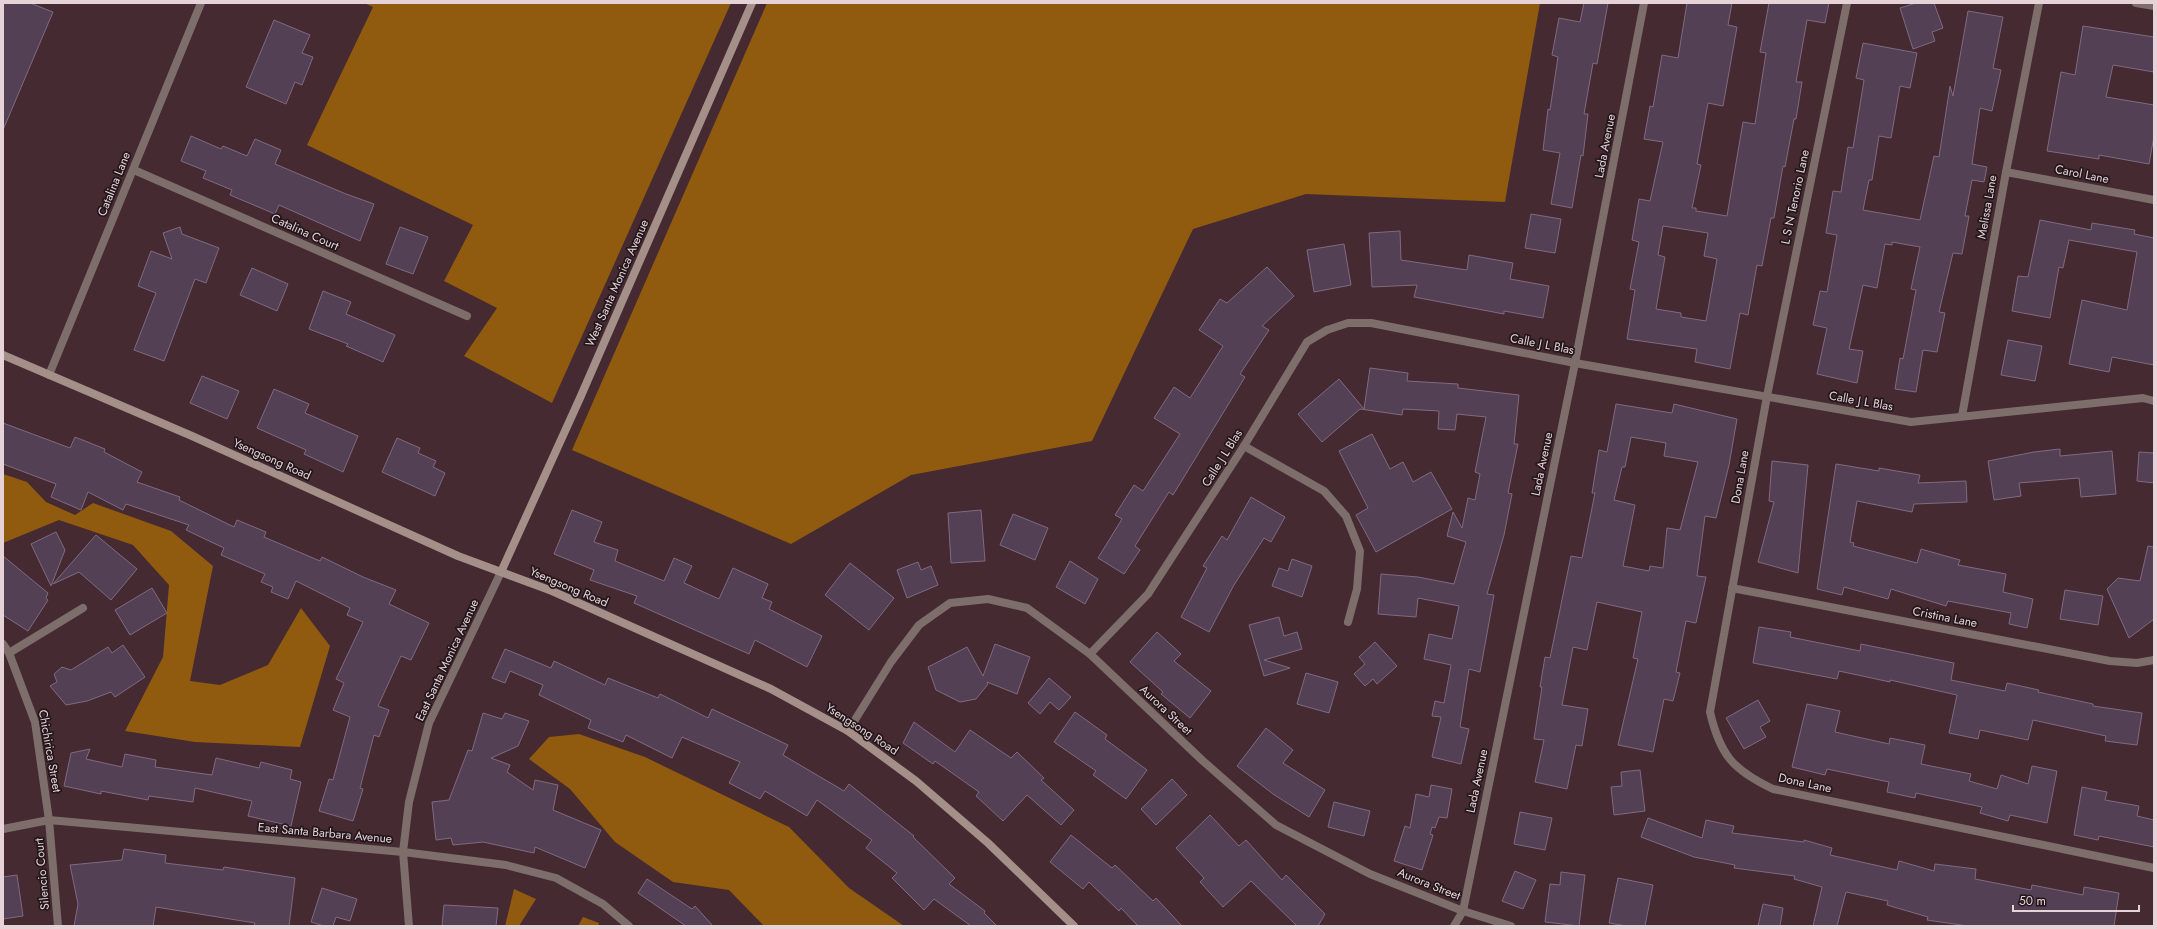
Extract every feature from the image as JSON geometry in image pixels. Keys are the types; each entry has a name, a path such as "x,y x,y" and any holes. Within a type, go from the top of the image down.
{"main road":[{"name":"West Santa Monica Avenue","path":"501,572 580,398 752,3"},
{"name":"Ysengsong Road","path":"3,355 198,439 451,553 552,591 726,667 771,689 848,731 916,781 954,812 1074,926"}],"street":[{"name":"Catalina Lane","path":"49,375 201,3"},
{"name":"Lada Avenue","path":"1454,926 1463,911 1575,363 1644,3"},
{"name":"L S N Tenorio Lane","path":"1767,396 1847,3"},
{"name":"Melissa Lane","path":"1962,416 2006,172 2039,3"},
{"path":"2136,3 2154,6"},
{"name":"Catalina Court","path":"134,170 467,316"},
{"name":"Carol Lane","path":"2006,172 2154,200"},
{"name":"Calle J L Blas","path":"1090,654 1148,594 1244,446 1307,342 1327,330 1348,323 1371,323 1575,363 1911,422 2143,398 2154,401"},
{"name":"Dona Lane","path":"1767,396 1710,712 1716,738 1730,760 1749,778 1773,789 2154,868"},
{"path":"1244,446 1324,491 1346,516 1360,551 1357,589 1348,622"},
{"name":"East Santa Monica Avenue","path":"409,926 403,852 409,802 429,723 501,572"},
{"name":"Cristina Lane","path":"1732,588 2110,661 2137,663 2154,660"},
{"name":"Aurora Street","path":"848,731 891,662 919,625 950,603 988,599 1027,608 1090,654 1203,761 1276,825 1370,874 1463,911 1511,926"},
{"path":"9,653 83,608"},
{"name":"Chichirica Street","path":"3,644 9,653 35,722 49,820"},
{"name":"East Santa Barbara Avenue","path":"3,829 49,820 403,852 506,865 556,878 603,904 629,926"},
{"name":"Silencio Court","path":"49,820 58,926"}],"shaded area":[{"path":"364,3 731,3 552,403 464,356 497,308 444,281 473,225 307,145 373,7"},
{"path":"767,3 1540,3 1505,202 1306,194 1193,229 1092,441 911,475 791,544 572,450"},
{"path":"3,474 27,482 46,502 75,515 93,503 171,531 213,566 190,681 220,685 268,665 301,608 330,646 300,747 195,742 125,731 163,657 169,585 133,545 59,520 3,543"},
{"path":"579,734 645,757 789,827 849,888 904,926 764,926 729,890 673,882 615,842 570,789 529,759 549,737"},
{"path":"514,889 536,899 519,926 505,926"},
{"path":"583,917 599,923 598,926 578,926"}],"building":[{"path":"3,3 30,3 53,12 3,130"},
{"path":"1584,3 1608,3 1597,64 1593,63 1584,114 1588,114 1583,156 1581,155 1572,208 1551,204 1560,153 1543,150 1548,109 1550,110 1558,57 1552,55 1559,18 1580,22"},
{"path":"1687,3 1732,3 1728,25 1737,27 1723,106 1708,103 1697,164 1701,165 1692,208 1696,208 1696,211 1727,216 1743,122 1755,124 1766,53 1760,52 1769,3 1829,3 1825,23 1807,20 1796,82 1802,82 1796,119 1794,119 1785,167 1783,166 1774,218 1771,218 1762,266 1757,265 1748,315 1740,313 1730,369 1695,362 1697,349 1627,339 1635,290 1630,289 1639,242 1632,240 1639,199 1650,201 1663,142 1644,139 1650,106 1653,107 1662,55 1678,58","holes":["1663,226 1708,233 1704,256 1717,259 1706,321 1681,317 1681,313 1656,309 1665,257 1658,255"]},
{"path":"1916,3 1934,3 1943,28 1932,32 1935,41 1913,49 1900,8"},
{"path":"1968,11 2003,17 1993,68 2001,70 1992,111 1980,108 1972,164 1987,167 1984,182 1972,180 1965,216 1969,216 1962,254 1953,253 1939,312 1945,313 1937,352 1923,350 1916,392 1895,389 1900,358 1903,359 1916,290 1911,289 1920,247 1892,242 1892,245 1885,244 1877,288 1863,285 1849,349 1863,351 1857,383 1817,374 1827,328 1813,325 1820,291 1827,292 1837,235 1826,233 1833,191 1841,192 1848,147 1853,148 1864,80 1856,78 1863,43 1917,53 1910,88 1900,86 1891,138 1879,136 1872,180 1869,180 1863,210 1920,220 1934,156 1939,157 1950,86 1953,96"},
{"path":"274,20 310,35 302,53 313,57 302,85 295,82 286,104 246,87"},
{"path":"2083,26 2154,37 2154,72 2113,65 2106,97 2154,105 2154,136 2149,164 2099,155 2099,159 2047,151 2061,72 2075,75"},
{"path":"191,136 221,149 223,146 247,156 255,139 281,150 275,164 346,194 374,204 360,241 279,205 275,214 230,195 232,190 203,178 206,171 181,161"},
{"path":"1531,214 1561,219 1555,253 1525,248"},
{"path":"2040,220 2091,230 2092,223 2135,230 2134,234 2154,238 2154,365 2112,357 2109,372 2069,364 2082,300 2127,310 2137,252 2069,240 2063,268 2059,267 2050,318 2012,311 2018,276 2028,277"},
{"path":"180,227 182,234 219,248 206,283 195,279 164,361 134,350 156,293 138,286 151,251 172,259 163,233"},
{"path":"400,227 428,237 413,274 386,264"},
{"path":"1400,231 1401,260 1467,270 1469,255 1513,263 1510,279 1549,286 1543,318 1504,311 1504,314 1414,297 1417,285 1372,287 1369,233"},
{"path":"1344,244 1351,285 1314,292 1307,250"},
{"path":"1267,267 1294,296 1262,326 1269,330 1240,374 1245,377 1173,495 1169,492 1135,546 1140,550 1124,574 1098,558 1122,519 1115,515 1134,485 1143,491 1180,434 1154,418 1174,387 1190,398 1223,346 1199,330 1220,299 1227,303"},
{"path":"252,268 288,284 277,311 240,295"},
{"path":"323,291 351,302 346,314 395,335 383,362 346,346 348,344 309,329"},
{"path":"2008,340 2042,346 2035,381 2001,375"},
{"path":"1370,368 1408,373 1407,381 1458,384 1458,388 1519,395 1514,444 1518,444 1508,493 1512,494 1504,535 1487,594 1494,595 1480,672 1469,669 1460,727 1469,729 1461,764 1432,757 1441,717 1432,716 1435,701 1444,703 1451,665 1424,659 1429,634 1452,639 1459,606 1418,598 1416,617 1378,614 1381,574 1418,577 1454,584 1466,542 1447,536 1453,512 1462,528 1468,498 1475,500 1480,474 1475,472 1486,417 1457,414 1455,430 1438,429 1439,411 1403,409 1402,415 1360,409 1322,442 1298,414 1339,379 1364,409"},
{"path":"202,376 239,391 227,419 190,403"},
{"path":"274,389 309,404 305,413 358,436 343,472 304,454 306,450 257,428"},
{"path":"1616,404 1672,413 1674,404 1737,419 1729,465 1716,518 1705,516 1697,576 1706,577 1696,623 1686,621 1676,672 1680,673 1673,701 1664,699 1653,752 1618,745 1638,659 1633,658 1642,612 1597,602 1587,650 1573,647 1562,705 1588,709 1582,746 1576,745 1567,789 1535,782 1544,740 1534,739 1542,687 1540,687 1545,657 1550,658 1571,556 1582,558 1595,493 1592,493 1599,450 1607,452","holes":["1631,437 1666,443 1664,456 1698,462 1680,530 1667,528 1663,568 1650,566 1649,571 1623,566 1635,505 1614,500 1622,467 1625,467"]},
{"path":"3,423 70,448 75,437 105,449 104,452 142,472 137,482 180,497 179,500 234,527 237,520 266,532 264,537 320,561 322,557 363,577 396,590 389,604 429,623 411,660 401,656 378,706 389,710 379,737 374,735 360,788 363,789 353,821 319,811 329,779 333,780 350,717 333,710 344,683 336,679 363,622 347,615 350,608 296,581 288,599 271,592 273,587 261,582 265,574 221,555 224,548 186,530 189,525 126,504 123,510 88,492 81,510 51,497 56,484 3,464"},
{"path":"1372,434 1390,469 1403,462 1413,482 1431,472 1452,509 1376,552 1356,515 1368,508 1339,451"},
{"path":"397,438 420,448 418,453 436,461 433,467 445,473 435,496 382,472"},
{"path":"2060,449 2060,456 2112,451 2116,494 2081,497 2079,478 2019,483 2021,496 1994,500 1988,461 2034,452"},
{"path":"2139,452 2154,453 2154,483 2137,481"},
{"path":"1772,461 1808,465 1798,573 1758,562 1774,502 1769,501"},
{"path":"1836,464 1879,471 1879,468 1920,475 1918,483 1966,481 1967,502 1914,504 1912,512 1857,501 1850,542 1854,543 1853,546 1917,563 1921,549 1960,560 1958,565 2006,574 2003,592 2033,599 2027,628 2009,624 2011,613 1948,601 1946,606 1891,589 1888,599 1844,587 1842,595 1817,589"},
{"path":"1251,497 1285,517 1271,542 1264,538 1234,585 1209,632 1181,617 1207,568 1203,566 1222,536 1227,540"},
{"path":"572,510 602,522 594,542 618,550 615,561 664,581 674,558 692,566 684,583 719,599 733,568 768,584 762,598 772,602 769,609 822,636 807,667 755,640 749,654 634,603 637,596 590,580 594,570 554,554"},
{"path":"981,510 985,561 951,563 948,513"},
{"path":"1013,514 1048,528 1035,560 1000,545"},
{"path":"56,532 65,550 51,586 31,544"},
{"path":"96,535 137,569 111,600 79,572 53,584"},
{"path":"2148,546 2154,547 2154,619 2129,638 2107,589 2118,578 2140,581"},
{"path":"3,556 48,593 46,598 48,600 28,631 3,615"},
{"path":"1292,559 1312,566 1302,597 1272,586 1279,568 1288,571"},
{"path":"1070,561 1098,579 1085,604 1056,587"},
{"path":"918,562 921,570 931,566 938,585 907,598 897,570"},
{"path":"850,563 894,598 869,630 825,595"},
{"path":"152,588 167,613 130,635 115,610"},
{"path":"2065,590 2103,596 2098,625 2060,619"},
{"path":"1279,617 1284,636 1297,632 1302,649 1264,660 1290,668 1264,676 1249,625"},
{"path":"1759,627 1791,632 1790,637 1860,651 1861,644 1954,663 1951,680 2005,691 2007,683 2039,690 2038,692 2093,704 2093,706 2142,713 2137,745 2105,741 2106,736 2033,720 2028,740 1980,730 1978,739 1949,733 1957,695 1890,680 1890,682 1839,671 1837,679 1753,663"},
{"path":"1157,632 1181,654 1174,661 1211,691 1190,718 1161,694 1163,692 1130,662"},
{"path":"1375,642 1397,666 1377,684 1373,679 1365,686 1354,674 1365,664 1359,657"},
{"path":"995,644 1030,657 1017,694 987,682 988,684 976,699 960,702 936,690 928,667 967,647 983,676"},
{"path":"123,645 145,677 115,697 111,692 87,701 66,705 50,686 57,682 54,674 62,667 71,670 108,647 112,653"},
{"path":"505,649 551,668 554,661 605,685 608,678 658,698 660,694 708,718 712,709 788,745 783,755 844,791 849,784 914,836 913,837 955,878 949,884 985,911 984,913 997,926 971,926 934,899 924,910 892,878 897,873 866,848 872,840 817,800 807,816 765,791 760,799 729,783 740,762 682,737 672,758 626,735 623,742 588,728 591,720 539,695 543,685 510,671 505,683 492,678"},
{"path":"1306,673 1338,682 1329,713 1297,704"},
{"path":"1049,678 1071,697 1059,710 1050,702 1040,714 1028,703"},
{"path":"1758,700 1770,721 1760,727 1766,737 1744,749 1726,718"},
{"path":"1807,704 1840,711 1835,732 1889,744 1890,738 1925,745 1921,764 1971,774 1969,781 1997,789 2001,775 2028,784 2032,766 2057,771 2047,823 2010,815 2008,821 1980,813 1982,807 1916,793 1915,798 1887,792 1889,782 1827,769 1825,775 1792,767"},
{"path":"1075,712 1107,735 1105,739 1147,770 1126,799 1093,775 1096,771 1054,742"},
{"path":"483,713 502,719 505,713 529,721 518,746 491,758 510,765 507,772 533,790 535,780 558,785 553,810 601,830 585,868 535,847 534,853 483,842 453,845 451,838 436,840 432,802 449,800 468,750 472,751"},
{"path":"914,722 955,752 970,730 1011,758 1017,752 1044,778 1041,780 1074,810 1061,825 1027,795 1003,821 976,796 979,792 935,761 933,764 903,743"},
{"path":"1266,728 1293,750 1283,763 1325,790 1309,817 1273,794 1237,766"},
{"path":"90,749 86,759 122,767 125,754 156,760 155,767 212,775 216,758 259,768 261,762 292,770 290,779 301,782 291,826 248,816 252,801 195,788 193,802 149,796 148,800 101,791 101,794 64,786 71,753"},
{"path":"1640,770 1645,811 1614,815 1611,787 1622,786 1621,772"},
{"path":"1172,779 1187,795 1156,825 1141,809"},
{"path":"1431,785 1452,789 1447,818 1439,817 1435,828 1432,827 1430,834 1433,835 1422,870 1394,861 1405,826 1410,828 1416,794 1429,797"},
{"path":"2082,787 2107,792 2105,800 2139,806 2137,816 2154,820 2154,847 2099,836 2098,840 2074,835"},
{"path":"1334,802 1370,811 1364,836 1328,827"},
{"path":"1520,812 1552,818 1545,850 1514,844"},
{"path":"1210,815 1239,846 1246,840 1282,880 1286,875 1325,914 1318,926 1297,926 1251,881 1223,907 1200,882 1204,878 1176,848"},
{"path":"1648,818 1702,838 1706,820 1734,826 1732,833 1804,842 1804,840 1832,848 1830,855 1897,870 1899,861 1934,871 1935,864 1976,869 1975,879 2031,890 2032,885 2083,895 2084,887 2119,893 2114,926 1968,926 1927,920 1928,917 1887,905 1888,901 1846,892 1837,926 1813,926 1822,887 1794,879 1795,876 1734,868 1735,865 1694,857 1641,837"},
{"path":"1071,835 1112,868 1115,865 1153,901 1156,898 1182,926 1138,926 1121,908 1119,911 1089,882 1083,889 1050,862"},
{"path":"124,849 166,855 165,863 223,870 224,867 295,878 289,926 254,926 255,923 156,907 153,926 74,926 78,904 70,865 122,860"},
{"path":"1515,871 1536,880 1523,909 1502,901"},
{"path":"1561,872 1585,875 1579,926 1545,922 1550,884 1560,885"},
{"path":"17,875 23,916 3,919 3,877"},
{"path":"1618,878 1653,885 1645,926 1627,926 1609,923"},
{"path":"647,879 692,909 695,906 713,926 686,926 638,893"},
{"path":"322,888 357,899 350,921 336,917 333,926 324,926 311,922"},
{"path":"1763,904 1783,908 1780,926 1758,926"},
{"path":"444,905 498,908 496,926 442,926"}]}
